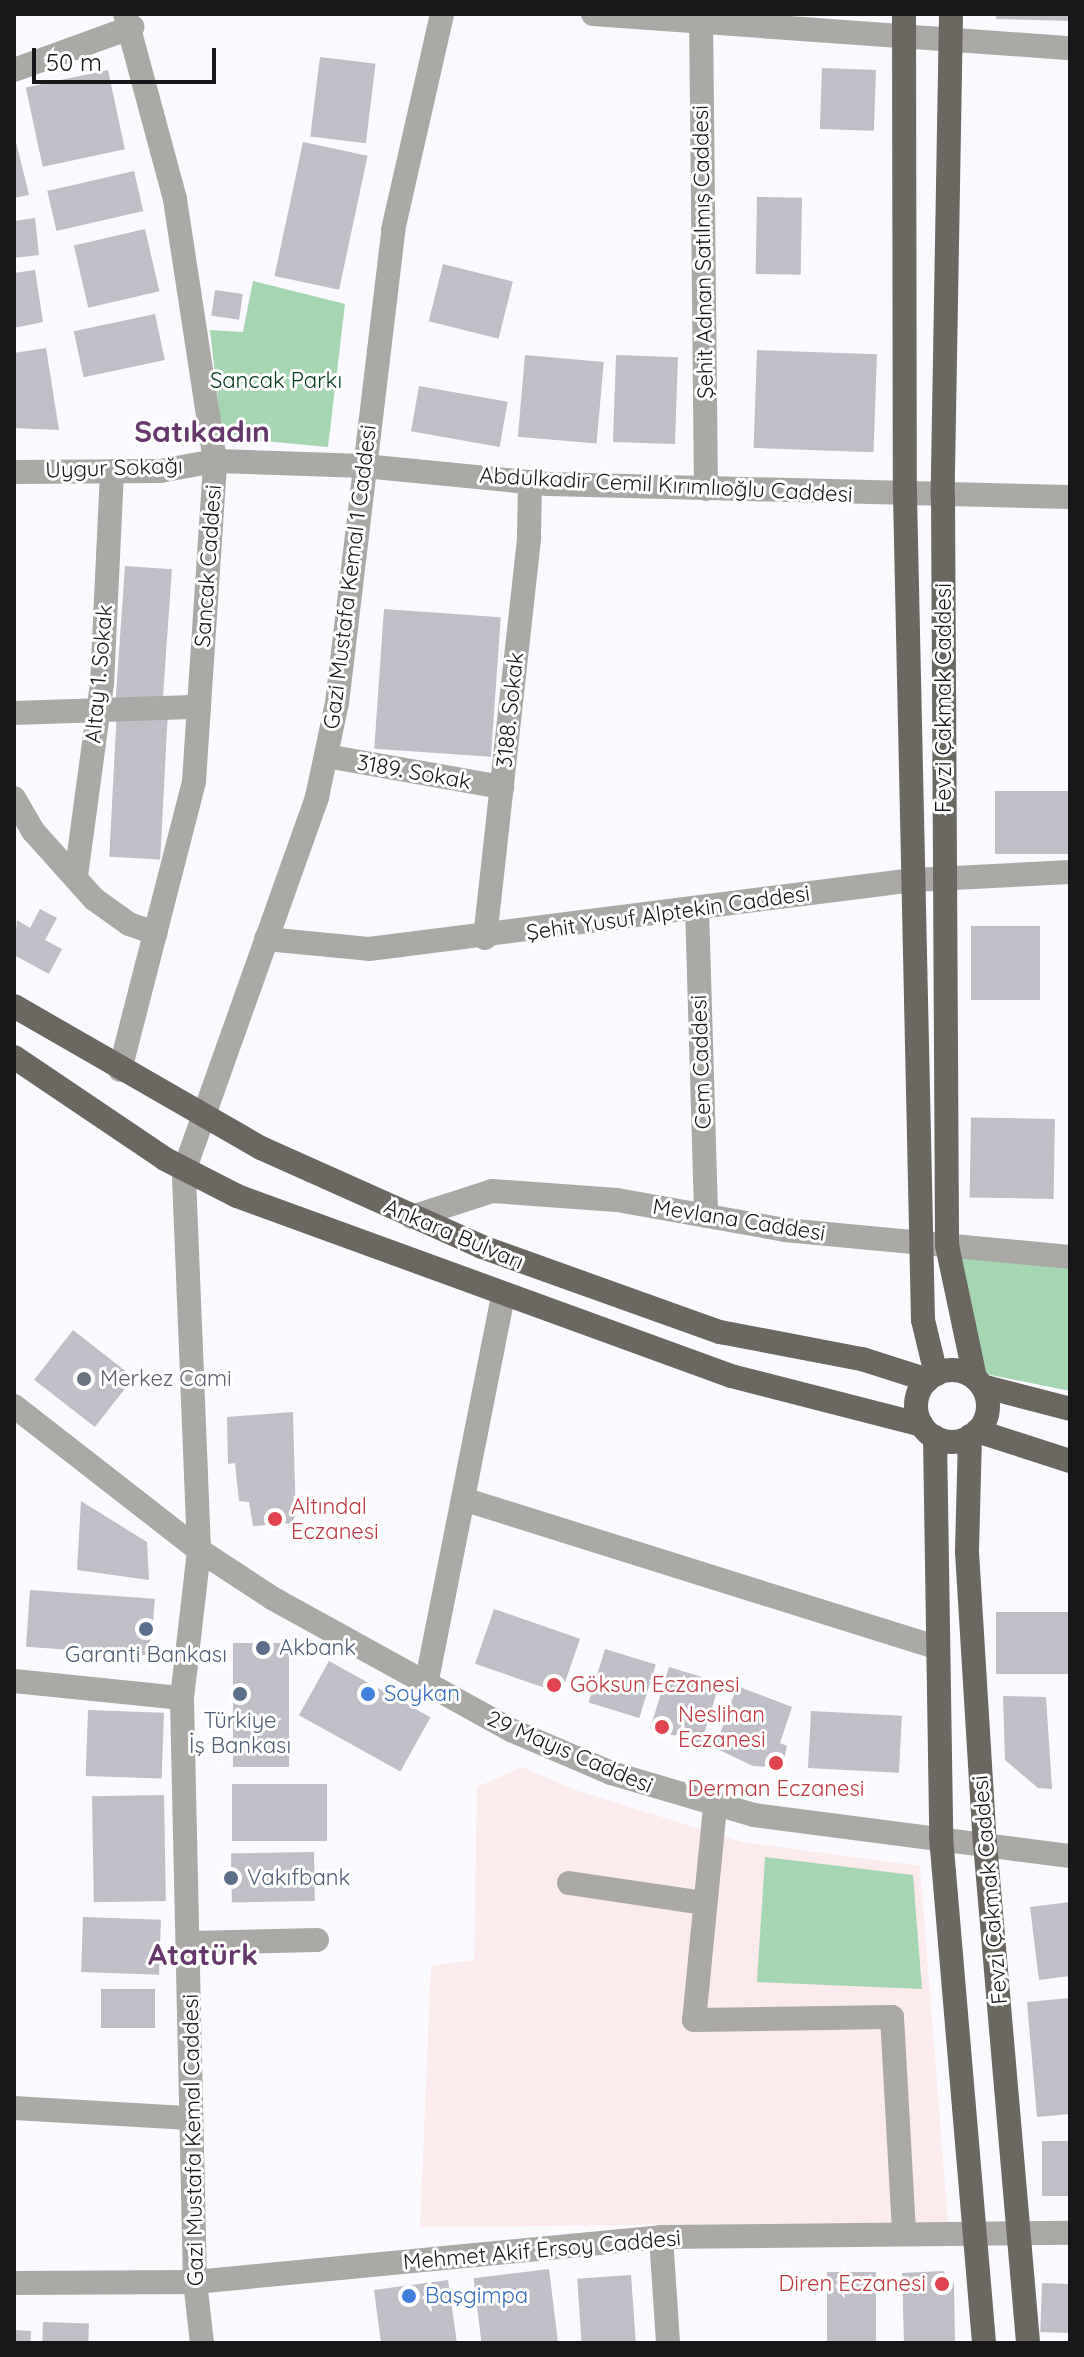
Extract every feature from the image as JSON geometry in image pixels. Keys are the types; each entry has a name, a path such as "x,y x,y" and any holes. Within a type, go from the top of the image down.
{"main road":[{"name":"Fevzi Çakmak Caddesi","path":"951,14 943,496 947,1245 978,1382"},
{"name":"Fevzi Çakmak Caddesi","path":"904,25 905,495 923,1320 932,1377"},
{"name":"Ankara Bulvarı","path":"14,1006 203,1118 412,1217 557,1277 720,1332 862,1359 932,1377"},
{"name":"Ankara Bulvarı","path":"14,1057 184,1171 279,1212 503,1296 731,1376 928,1431"},
{"path":"1070,1409 978,1382 956,1370 932,1377 916,1407 928,1431 953,1442 974,1434 1070,1461"},
{"path":"974,1434 987,1405 978,1382"},
{"name":"Fevzi Çakmak Caddesi","path":"928,1431 941,1837 984,2343"},
{"name":"Fevzi Çakmak Caddesi","path":"974,1434 967,1552 985,1843 1028,2343"}],"street":[{"name":"Gazi Mustafa Kemal 1 Caddesi","path":"184,1171 317,797 337,703 393,230 442,14"},
{"path":"593,14 904,25 951,40 1070,48"},
{"name":"Şehit Adnan Satılmış Caddesi","path":"701,18 706,489"},
{"path":"14,70 128,21"},
{"name":"Sancak Caddesi","path":"120,1070 194,781 215,461 175,199 128,21"},
{"name":"Abdulkadir Cemil Kırımlıoğlu Caddesi","path":"215,461 364,466 530,482 905,495 1070,497"},
{"name":"Uygur Sokağı","path":"14,472 160,471 215,461"},
{"name":"Altay 1. Sokak","path":"76,876 99,707 112,471"},
{"name":"3188. Sokak","path":"485,938 529,537 530,482"},
{"path":"14,713 99,707 199,707"},
{"name":"3189. Sokak","path":"326,756 502,787"},
{"path":"14,798 33,831 94,899 129,924 155,933"},
{"name":"Şehit Yusuf Alptekin Caddesi","path":"266,939 369,949 485,938 914,880 1070,872"},
{"name":"Cem Caddesi","path":"697,908 706,1216"},
{"name":"Gazi Mustafa Kemal Caddesi","path":"184,1171 199,1550 182,1698 190,1943 190,2118 195,2282 202,2343"},
{"name":"Mevlana Caddesi","path":"412,1217 492,1191 617,1200 785,1230 1070,1257"},
{"path":"426,1685 503,1296"},
{"name":"29 Mayıs Caddesi","path":"14,1406 199,1550 272,1598 426,1685 611,1773 715,1807 1070,1856"},
{"path":"463,1499 936,1647"},
{"path":"14,1681 182,1698"},
{"path":"715,1807 694,2020 892,2017 904,2234"},
{"path":"569,1883 705,1903"},
{"path":"190,1943 317,1940"},
{"path":"14,2108 190,2118"},
{"name":"Mehmet Akif Ersoy Caddesi","path":"14,2283 195,2282 661,2237 1020,2231 1070,2233"},
{"path":"661,2237 668,2343"}],"shaded area":[{"path":"522,1767 575,1790 742,1842 920,1866 948,2222 420,2227 431,1966 474,1960 477,1787"}],"green space":[{"name":"Sancak Parkı","path":"253,281 345,304 328,447 222,437 210,330 243,332"},
{"path":"960,1257 1070,1267 1070,1391 986,1374"},
{"path":"765,1857 913,1875 922,1989 757,1982"}],"building":[{"path":"996,14 1070,14 1070,21 996,19"},
{"path":"320,57 376,64 366,143 310,136"},
{"path":"822,68 876,70 874,131 820,129"},
{"path":"108,70 125,149 43,167 26,87"},
{"path":"14,134 29,195 14,198"},
{"path":"303,142 368,156 339,290 275,276"},
{"path":"134,171 143,211 57,231 47,191"},
{"path":"757,197 802,198 801,275 756,274"},
{"path":"35,218 39,255 14,258 14,221"},
{"path":"145,229 159,291 88,308 74,245"},
{"path":"443,264 513,281 499,339 429,321"},
{"path":"35,270 43,322 14,328 14,273"},
{"path":"215,290 243,294 239,320 211,316"},
{"path":"155,314 165,360 84,377 74,331"},
{"path":"46,348 59,430 14,428 14,353"},
{"path":"757,350 877,354 874,452 754,448"},
{"path":"525,355 604,362 597,444 518,437"},
{"path":"616,355 678,357 675,444 613,442"},
{"path":"419,386 508,402 500,447 411,431"},
{"path":"125,566 172,569 163,701 116,698"},
{"path":"384,609 501,617 491,757 374,749"},
{"path":"117,709 168,712 160,859 109,857"},
{"path":"995,791 1070,791 1070,854 995,854"},
{"path":"40,909 57,918 45,940 62,949 49,974 14,955 17,920 30,928"},
{"path":"971,926 1040,926 1040,1000 971,1000"},
{"path":"971,1118 1055,1119 1054,1199 970,1198"},
{"name":"Merkez Cami","path":"73,1330 134,1377 95,1427 34,1380"},
{"path":"293,1412 296,1523 253,1526 249,1502 239,1501 235,1463 228,1464 227,1417"},
{"path":"81,1501 147,1542 149,1580 77,1570"},
{"path":"30,1590 155,1599 151,1656 26,1647"},
{"path":"494,1609 580,1639 561,1693 475,1664"},
{"path":"996,1612 1070,1612 1070,1674 996,1674"},
{"path":"233,1643 289,1643 289,1767 233,1767"},
{"path":"605,1649 656,1664 639,1718 589,1703"},
{"path":"329,1661 430,1717 400,1771 299,1715"},
{"path":"669,1667 720,1682 701,1744 650,1728"},
{"path":"737,1686 792,1707 780,1743 787,1746 782,1768 753,1766 715,1748"},
{"path":"1003,1696 1046,1697 1052,1789 1038,1788 1005,1760"},
{"path":"88,1710 164,1713 162,1779 86,1776"},
{"path":"811,1711 902,1716 899,1773 808,1768"},
{"path":"232,1784 327,1784 327,1841 232,1841"},
{"path":"164,1795 166,1901 94,1902 92,1796"},
{"path":"314,1852 315,1901 232,1902 231,1853"},
{"path":"1070,1902 1070,1976 1039,1980 1030,1907"},
{"path":"83,1917 161,1920 159,1975 81,1972"},
{"path":"101,1989 155,1989 155,2028 101,2028"},
{"path":"1070,1998 1070,2114 1037,2117 1027,2002"},
{"path":"1042,2141 1070,2141 1070,2196 1042,2196"},
{"path":"549,2269 558,2343 482,2343 474,2278"},
{"path":"943,2271 954,2283 955,2343 904,2343 902,2273"},
{"path":"827,2272 876,2272 876,2343 827,2343"},
{"path":"631,2275 636,2343 582,2343 577,2279"},
{"path":"448,2280 457,2343 381,2343 374,2290"},
{"path":"1042,2283 1070,2284 1068,2333 1040,2332"},
{"path":"43,2322 89,2324 88,2343 42,2343"},
{"path":"14,2330 31,2331 30,2343 14,2343"}],"place":[{"name":"Merkez Cami","path":"84,1379"},
{"name":"Altındal Eczanesi","path":"275,1519"},
{"name":"Garanti Bankası","path":"146,1629"},
{"name":"Akbank","path":"263,1648"},
{"name":"Göksun Eczanesi","path":"554,1685"},
{"name":"Türkiye İş Bankası","path":"240,1694"},
{"name":"Soykan","path":"368,1694"},
{"name":"Neslihan Eczanesi","path":"662,1727"},
{"name":"Derman Eczanesi","path":"776,1763"},
{"name":"Vakıfbank","path":"231,1878"},
{"name":"Diren Eczanesi","path":"942,2284"},
{"name":"Başgimpa","path":"409,2296"}],"district":[{"name":"Satıkadın","path":"202,431"},
{"name":"Atatürk","path":"203,1954"}]}
